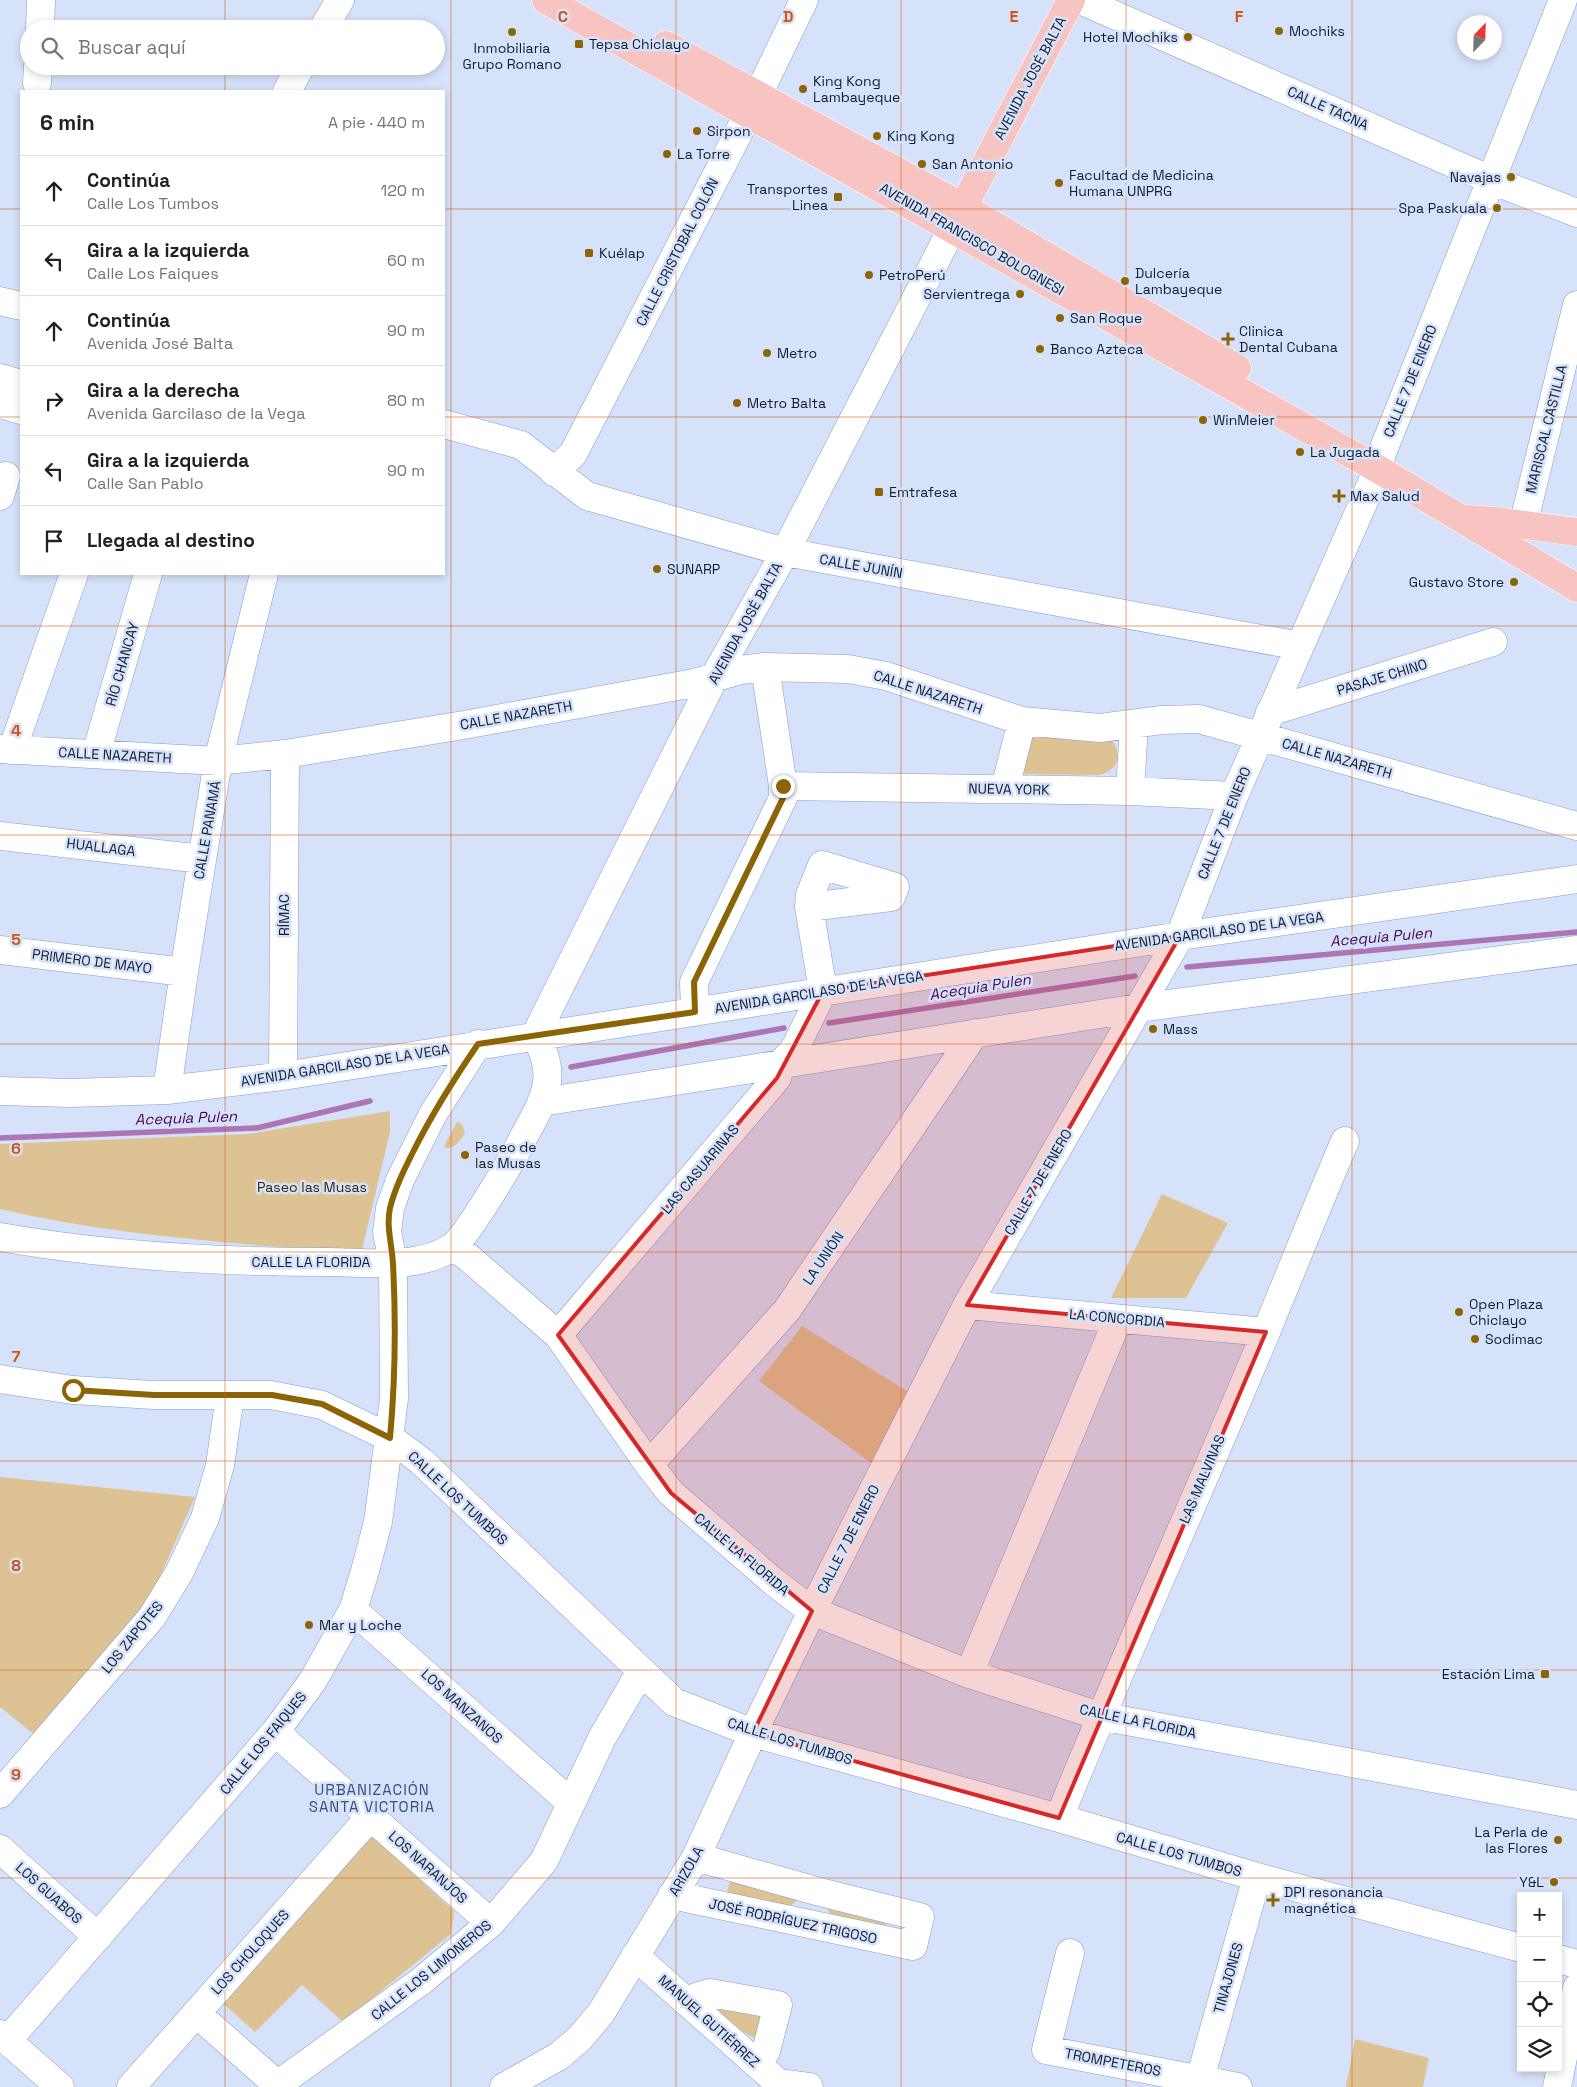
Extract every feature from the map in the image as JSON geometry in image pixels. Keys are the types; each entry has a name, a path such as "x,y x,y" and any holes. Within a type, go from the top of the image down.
{"main road":[{"name":"AVENIDA FRANCISCO BOLOGNESI","path":"546,0 753,104"},
{"name":"AVENIDA FRANCISCO BOLOGNESI","path":"583,0 753,104 957,218 1380,461 1494,521 1577,568"},
{"name":"AVENIDA JOSÉ BALTA","path":"957,218 1071,0"},
{"name":"AVENIDA FRANCISCO BOLOGNESI","path":"1380,461 1462,519 1577,588"},
{"path":"1462,519 1523,524 1577,532"}],"street":[{"path":"40,20 41,0"},
{"path":"328,20 340,0"},
{"name":"CALLE CRISTOBAL COLÓN","path":"554,472 573,454 753,104 804,0"},
{"name":"CALLE TACNA","path":"1080,0 1491,180 1577,213"},
{"name":"CALLE 7 DE ENERO","path":"812,1611 967,1305 1180,936 1234,796 1380,461 1563,0"},
{"path":"288,90 296,75"},
{"name":"AVENIDA JOSÉ BALTA","path":"535,1036 715,676 785,552 957,218"},
{"path":"0,300 20,306"},
{"name":"MARISCAL CASTILLA","path":"1523,524 1577,304"},
{"path":"0,378 20,384"},
{"path":"0,404 20,410"},
{"name":"CALLE JUNÍN","path":"445,424 521,445 587,496 785,552 1300,646"},
{"path":"6,749 74,575"},
{"name":"RÍO CHANCAY","path":"96,754 148,575"},
{"name":"CALLE PANAMÁ","path":"167,1090 218,761 264,575"},
{"name":"PASAJE CHINO","path":"1265,724 1493,642"},
{"path":"695,1012 694,982 783,798 783,786 765,667"},
{"name":"CALLE NAZARETH","path":"6,749 218,761 285,754 464,725 765,667 848,669 886,676 1022,721 1084,728 1100,728 1162,720 1199,719 1265,724 1577,826"},
{"path":"1005,788 1022,721"},
{"path":"1130,791 1134,724"},
{"name":"RÍMAC","path":"283,1076 285,754"},
{"name":"NUEVA YORK","path":"783,786 1005,788 1234,796"},
{"name":"HUALLAGA","path":"0,836 202,859"},
{"path":"809,907 891,897 895,887 822,865 810,895 809,907 823,991"},
{"name":"AVENIDA GARCILASO DE LA VEGA","path":"0,1091 70,1093 167,1090 283,1076 478,1044 1180,936 1577,879"},
{"name":"PRIMERO DE MAYO","path":"0,950 184,972"},
{"path":"542,1102 1138,1008 1577,950"},
{"name":"LAS CASUARINAS","path":"558,1335 777,1078 781,1064 795,1048 823,991"},
{"name":"LA UNIÓN","path":"649,1465 787,1310 975,1033"},
{"path":"453,1247 492,1192 542,1102 549,1078 548,1068 544,1050 535,1036"},
{"path":"393,1262 388,1232 390,1208 400,1180 432,1114 478,1044"},
{"name":"LAS MALVINAS","path":"1059,1818 1100,1716 1266,1332 1299,1248 1345,1141"},
{"name":"CALLE LA FLORIDA","path":"0,1238 46,1246 149,1256 263,1262 393,1262 427,1259 453,1247 469,1258 558,1335 649,1465 671,1493 774,1582 812,1611 969,1674 1100,1716 1577,1805"},
{"name":"CALLE LOS FAIQUES","path":"4,2038 98,1937 275,1732 312,1682 353,1610 378,1522 390,1438 394,1399 393,1262"},
{"name":"LA CONCORDIA","path":"967,1305 1266,1332"},
{"path":"969,1674 1118,1319"},
{"name":"CALLE LOS TUMBOS","path":"0,1379 73,1390 154,1395 272,1395 322,1404 390,1438 421,1461 674,1702 753,1733 1059,1818 1257,1877 1517,1947"},
{"name":"LOS ZAPOTES","path":"0,1794 152,1617 179,1573 205,1518 217,1474 230,1396"},
{"name":"LOS MANZANOS","path":"353,1610 571,1803"},
{"name":"ARIZOLA","path":"504,2087 559,2056 580,2038 601,2013 696,1857 812,1611"},
{"name":"CALLE LOS LIMONEROS","path":"279,2086 420,1982 491,1923 544,1861 602,1738 641,1671"},
{"name":"LOS NARANJOS","path":"275,1732 491,1923"},
{"name":"LOS CHOLOQUES","path":"131,2087 371,1816"},
{"name":"LOS GUABOS","path":"0,1849 98,1937"},
{"path":"696,1857 820,1892 799,1922"},
{"name":"TINAJONES","path":"1200,2079 1257,1877"},
{"name":"JOSÉ RODRÍGUEZ TRIGOSO","path":"672,1895 913,1946 920,1917 820,1892"},
{"name":"TROMPETEROS","path":"1070,1954 1046,2050 1238,2087"},
{"name":"MANUEL GUTIÉRREZ","path":"636,1956 781,2085"},
{"path":"1562,1960 1577,1964"},
{"path":"1557,2087 1577,1988"},
{"path":"690,2004 696,1997 710,1993 778,2005 766,2051 757,2064"},
{"path":"196,2013 279,2086"},
{"path":"4,2038 60,2087"},
{"path":"781,2085 809,2087"}],"highlighted area":[{"path":"1180,936 967,1305 1266,1332 1059,1818 753,1733 812,1611 671,1493 558,1335 777,1078 823,991"}],"green space":[{"path":"1025,734 1111,738 1117,750 1117,761 1106,773 1099,775 1018,774"},
{"name":"Paseo las Musas","path":"390,1111 390,1132 361,1254 135,1233 45,1219 0,1209 0,1144 248,1134"},
{"path":"457,1122 462,1124 465,1133 456,1145 447,1148 444,1146"},
{"path":"1162,1194 1228,1223 1186,1298 1111,1298"},
{"path":"802,1326 910,1393 874,1465 759,1381"},
{"path":"0,1477 195,1497 145,1611 37,1737 0,1707"},
{"path":"368,1832 454,1911 451,1934 343,2022 302,1985 255,2032 217,1998"},
{"path":"736,1873 806,1893 782,1913 727,1893 730,1881"},
{"path":"822,1898 885,1917 886,1926 881,1935 835,1924"},
{"path":"708,1998 768,2010 757,2039 730,2022"},
{"path":"1355,2039 1429,2058 1423,2087 1346,2087"}],"waterway":[{"name":"Acequia Pulen","path":"1187,967 1577,932"},
{"name":"Acequia Pulen","path":"829,1023 1135,976"},
{"name":"Acequia Pulen","path":"571,1067 784,1028"},
{"name":"Acequia Pulen","path":"0,1138 257,1128 370,1101"}],"place":[{"name":"Mochiks","path":"1279,31"},
{"name":"Inmobiliaria Grupo Romano","path":"512,32"},
{"name":"Hotel Mochiks","path":"1188,37"},
{"name":"Tepsa Chiclayo","path":"579,44"},
{"name":"King Kong Lambayeque","path":"803,89"},
{"name":"Sirpon","path":"697,131"},
{"name":"King Kong","path":"877,136"},
{"name":"La Torre","path":"667,154"},
{"name":"San Antonio","path":"922,164"},
{"name":"Navajas","path":"1511,177"},
{"name":"Facultad de Medicina Humana UNPRG","path":"1059,183"},
{"name":"Transportes Linea","path":"838,197"},
{"name":"Spa Paskuala","path":"1497,208"},
{"name":"Kuélap","path":"589,253"},
{"name":"PetroPerú","path":"869,275"},
{"name":"Dulcería Lambayeque","path":"1125,281"},
{"name":"Servientrega","path":"1020,294"},
{"name":"San Roque","path":"1060,318"},
{"name":"Clinica Dental Cubana","path":"1228,339"},
{"name":"Banco Azteca","path":"1040,349"},
{"name":"Metro","path":"767,353"},
{"name":"Metro Balta","path":"737,403"},
{"name":"WinMeier","path":"1203,420"},
{"name":"La Jugada","path":"1300,452"},
{"name":"Emtrafesa","path":"879,492"},
{"name":"Max Salud","path":"1339,496"},
{"name":"SUNARP","path":"657,569"},
{"name":"Gustavo Store","path":"1514,582"},
{"name":"Mass","path":"1153,1029"},
{"name":"Paseo de las Musas","path":"465,1155"},
{"name":"Open Plaza Chiclayo","path":"1459,1312"},
{"name":"Sodimac","path":"1475,1339"},
{"name":"Mar y Loche","path":"309,1625"},
{"name":"Estación Lima","path":"1545,1674"},
{"name":"La Perla de las Flores","path":"1558,1840"},
{"name":"Y&L","path":"1554,1882"},
{"name":"DPI resonancia magnética","path":"1273,1900"}],"district":[{"name":"URBANIZACIÓN SANTA VICTORIA","path":"372,1798"}],"route":[{"path":"73,1390 154,1395 272,1395 322,1404 390,1438 394,1399 393,1262 388,1232 390,1208 407,1164 432,1114 478,1044 695,1012 694,982 783,798 783,786"}]}
